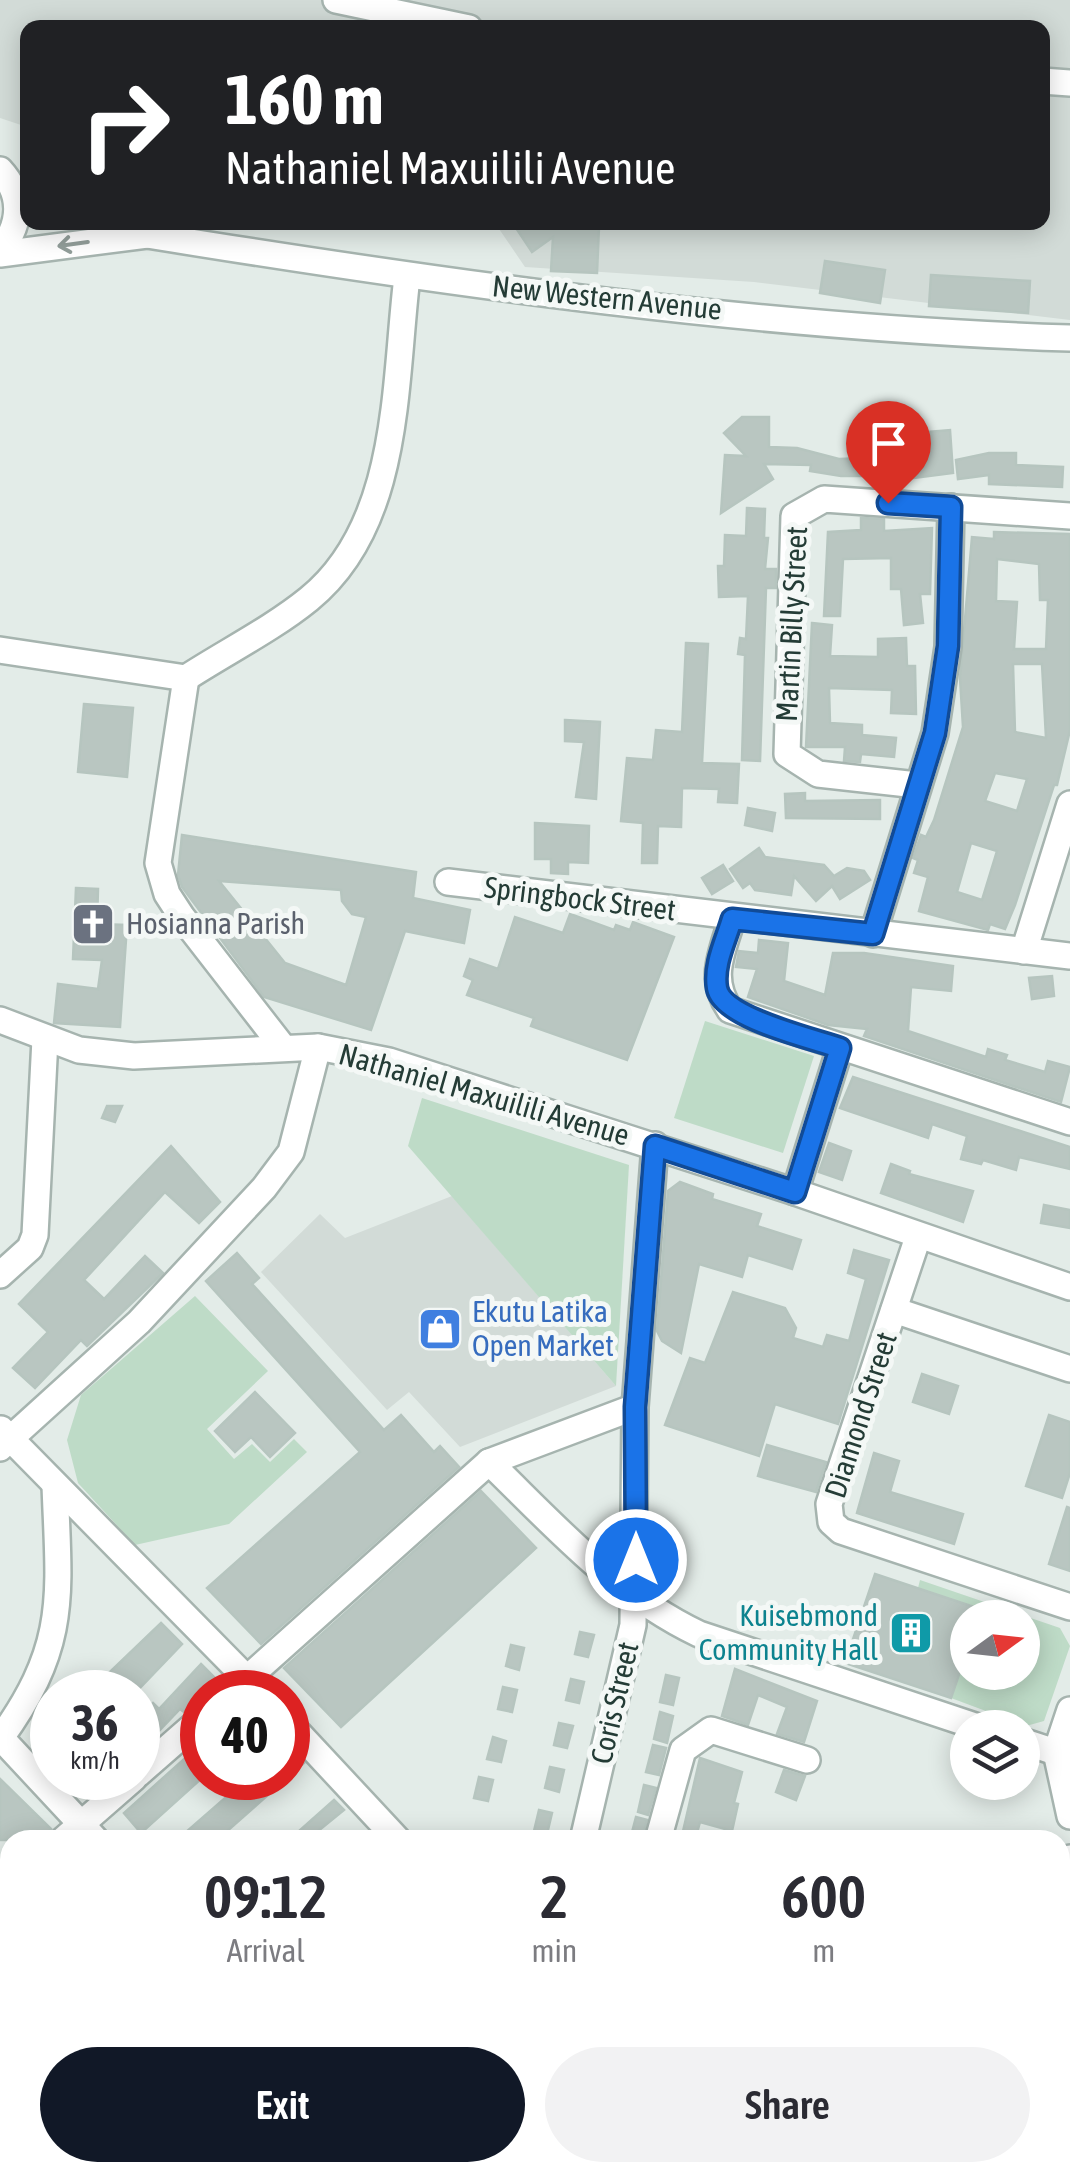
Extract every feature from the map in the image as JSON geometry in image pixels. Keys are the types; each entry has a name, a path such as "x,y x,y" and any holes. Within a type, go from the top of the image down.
{"street":[{"path":"336,0 431,20"},
{"path":"0,253 18,217 15,192 1,171"},
{"path":"136,230 146,235"},
{"path":"0,253 146,235"},
{"name":"New Western Avenue","path":"146,235 407,277 987,335 1070,338"},
{"path":"0,650 186,678 310,599 353,544 383,478 407,277"},
{"name":"Martin Billy Street","path":"917,785 818,774 797,765 787,754 794,516 824,499 1070,516"},
{"path":"873,934 935,733 948,646 951,507"},
{"path":"186,678 158,863 167,894 182,917 282,1046"},
{"path":"1024,950 1070,804"},
{"name":"Springbock Street","path":"448,882 732,919 1070,956"},
{"path":"732,919 716,970 717,992 730,1010 1070,1122"},
{"name":"Nathaniel Maxuilili Avenue","path":"0,1020 79,1050 134,1056 318,1046 389,1061 795,1192 1070,1287"},
{"path":"0,1275 30,1248 35,1235 46,1039"},
{"path":"230,1670 55,1485 3,1438 139,1322 264,1188 291,1152 318,1046"},
{"path":"795,1192 840,1048"},
{"name":"Coris Street","path":"585,1830 636,1598 635,1407 655,1146"},
{"name":"Diamond Street","path":"918,1237 829,1504 831,1522 841,1531 1070,1607"},
{"path":"894,1310 1070,1368"},
{"path":"266,1670 489,1462 635,1407"},
{"path":"489,1462 574,1547 636,1598 699,1634 950,1718"},
{"path":"55,1485 58,1606 50,1652 1,1738 76,1830"},
{"path":"1070,1710 1063,1755 1070,1816"},
{"path":"661,1830 683,1750 711,1730 807,1760"},
{"path":"160,1755 180,1737"},
{"path":"310,1746 389,1830"},
{"path":"85,1830 113,1800"}],"shaded area":[{"path":"0,0 1070,0 1070,320 754,282 525,267 500,230 1050,230 1050,20 20,20 20,125 0,118"},
{"name":"Ekutu Latika Open Market","path":"452,1196 616,1386 460,1447 409,1392 387,1410 261,1272 320,1214 345,1238"}],"green space":[{"path":"705,1021 814,1056 783,1153 674,1118"},
{"path":"422,1098 629,1165 616,1386 408,1146"},
{"path":"195,1296 268,1371 207,1429 234,1459 252,1444 270,1462 294,1439 307,1452 229,1524 135,1545 78,1483 67,1440 81,1395"},
{"path":"920,1580 978,1600 953,1600 918,1588"},
{"path":"1040,1621 1060,1628 1070,1646 1044,1721 1040,1722 1040,1710 983,1710 951,1698 954,1690 1040,1690"}],"building":[{"path":"517,230 599,230 597,273 551,271 553,237 532,252"},
{"path":"825,261 885,270 880,303 820,293"},
{"path":"931,275 1030,281 1028,313 929,306"},
{"path":"742,417 769,417 769,447 797,448 839,459 917,456 916,433 950,430 953,473 913,478 913,474 867,471 867,476 841,476 810,471 811,465 764,464 773,479 721,513 725,455 746,456 724,433"},
{"path":"989,453 1016,453 1016,465 1063,467 1062,487 989,484 989,475 958,479 956,460"},
{"path":"747,508 765,509 765,569 776,569 776,588 766,588 760,761 742,760 745,655 738,654 740,638 746,639 748,596 719,597 718,566 724,566 725,535 746,536"},
{"path":"861,518 884,519 884,531 932,528 930,594 920,594 923,623 904,625 901,589 891,589 891,558 843,559 840,616 824,616 828,532 861,530"},
{"path":"994,532 1070,534 1070,730 1057,785 1015,905 1005,929 990,924 988,930 919,911 928,877 914,873 918,860 913,858 921,835 926,837 934,820 963,727 960,678 972,537 994,539","holes":["997,559 1039,564 1040,600 1048,600 1046,649 1014,649 1017,602 996,601","1013,664 1042,664 1046,738 1015,732","995,773 1027,779 1017,811 985,801","971,843 997,851 982,900 957,892"]},
{"path":"812,623 832,625 830,656 878,657 878,639 906,638 907,666 915,666 916,714 891,713 892,690 829,688 830,723 862,725 862,735 896,738 894,757 861,754 860,762 844,761 845,747 806,747"},
{"path":"686,643 708,644 702,763 739,764 737,803 718,802 719,789 682,788 681,827 658,826 657,863 642,863 643,823 621,821 627,758 653,760 656,730 682,732"},
{"path":"84,704 133,708 127,777 78,772"},
{"path":"565,720 600,722 596,799 576,797 584,742 565,741"},
{"path":"805,793 805,801 880,800 880,819 786,818 785,794"},
{"path":"748,808 775,813 772,831 745,825"},
{"path":"535,823 589,826 588,863 568,862 568,874 551,873 551,859 535,859"},
{"path":"182,835 416,872 413,898 470,910 464,943 405,931 371,1030 264,997 182,887 178,875","holes":["219,881 341,890 342,901 352,914 366,917 346,985 285,963"]},
{"path":"759,848 765,857 824,865 834,876 847,868 864,871 870,880 840,899 832,886 816,901 794,876 791,895 755,890 750,883 743,888 730,869"},
{"path":"723,865 733,881 712,894 702,878"},
{"path":"76,888 98,889 97,924 127,925 120,1027 54,1023 58,984 98,989 102,960 73,959"},
{"path":"570,914 614,930 616,925 630,930 633,922 674,937 627,1060 531,1026 534,1018 467,995 473,980 464,976 470,959 498,969 515,917 563,933"},
{"path":"759,940 788,943 784,981 825,995 833,953 864,953 953,966 951,991 911,987 908,1031 986,1057 988,1049 1007,1055 1005,1060 1045,1072 1048,1061 1070,1067 1061,1102 864,1036 867,1029 828,1025 748,997 757,969 736,967 738,956 739,951 758,953"},
{"path":"1052,976 1054,996 1032,999 1029,978"},
{"path":"853,1077 1070,1147 1070,1169 1019,1157 1016,1170 983,1160 981,1164 961,1159 967,1136 932,1124 928,1138 840,1108"},
{"path":"107,1106 122,1106 115,1122 102,1118"},
{"path":"829,1143 851,1151 842,1180 819,1172"},
{"path":"171,1146 220,1202 199,1223 165,1192 84,1280 104,1299 145,1256 163,1273 87,1346 81,1340 35,1388 13,1368 48,1332 19,1304"},
{"path":"891,1164 910,1171 909,1174 973,1191 963,1222 881,1193"},
{"path":"680,1182 713,1194 712,1199 761,1214 757,1226 801,1240 792,1269 748,1255 742,1277 699,1264 681,1353 662,1341 657,1331 668,1191"},
{"path":"1044,1205 1070,1210 1070,1228 1041,1223"},
{"path":"854,1250 889,1260 838,1424 775,1404 759,1456 665,1425 690,1358 705,1363 733,1292 785,1308 796,1328 793,1338 823,1347 827,1335 849,1341 866,1279 848,1273"},
{"path":"237,1253 259,1278 252,1284 384,1430 401,1415 434,1452 440,1446 459,1467 261,1644 207,1588 360,1452 206,1281"},
{"path":"922,1374 958,1386 949,1414 913,1402"},
{"path":"255,1392 295,1433 270,1457 251,1437 235,1452 215,1431"},
{"path":"1049,1415 1070,1422 1070,1473 1062,1498 1026,1486"},
{"path":"767,1445 826,1462 816,1492 758,1476"},
{"path":"874,1453 899,1461 890,1492 963,1514 954,1544 857,1513"},
{"path":"481,1491 536,1548 341,1727 310,1695 310,1670 284,1668"},
{"path":"1067,1507 1070,1508 1070,1571 1049,1564"},
{"name":"Kuisebmond Community Hall","path":"875,1574 953,1600 951,1698 845,1663"},
{"path":"161,1623 182,1644 157,1670 112,1670"},
{"path":"580,1632 594,1635 588,1657 575,1654"},
{"path":"511,1645 524,1648 519,1670 506,1666"},
{"path":"735,1669 817,1701 804,1742 777,1734 787,1707 758,1695 748,1725 722,1716"},
{"path":"666,1675 679,1678 673,1705 660,1702"},
{"path":"571,1679 584,1682 579,1703 566,1700"},
{"path":"180,1686 180,1709 160,1730 160,1708"},
{"path":"503,1687 517,1690 512,1712 498,1709"},
{"path":"660,1712 673,1716 667,1743 654,1739"},
{"path":"559,1723 573,1726 567,1748 554,1745"},
{"path":"493,1737 506,1741 501,1762 487,1759"},
{"path":"653,1745 666,1748 659,1775 646,1772"},
{"path":"700,1758 742,1772 732,1830 700,1822 698,1830 683,1830"},
{"path":"180,1763 180,1798 144,1830 138,1830 124,1813 138,1800 160,1800 160,1781"},
{"path":"550,1767 564,1770 559,1792 545,1788"},
{"path":"784,1770 805,1776 796,1800 776,1792"},
{"path":"479,1777 493,1780 488,1801 474,1798"},
{"path":"0,1779 51,1829 50,1830 0,1830"},
{"path":"644,1785 656,1788 648,1815 638,1812"},
{"path":"223,1800 262,1800 228,1830 188,1830"},
{"path":"334,1800 344,1810 319,1830 300,1830"},
{"path":"539,1810 552,1813 548,1830 534,1830"},
{"path":"636,1817 647,1820 644,1830 633,1830"}],"place":[{"name":"Hosianna Parish","path":"93,924"},
{"name":"Ekutu Latika Open Market","path":"440,1329"},
{"name":"Kuisebmond Community Hall","path":"911,1633"}],"route":[{"path":"636,1560 635,1407 655,1146 795,1192 840,1048 730,1010 717,992 716,970 732,919 873,934 935,733 948,646 951,507 888,503"}]}
